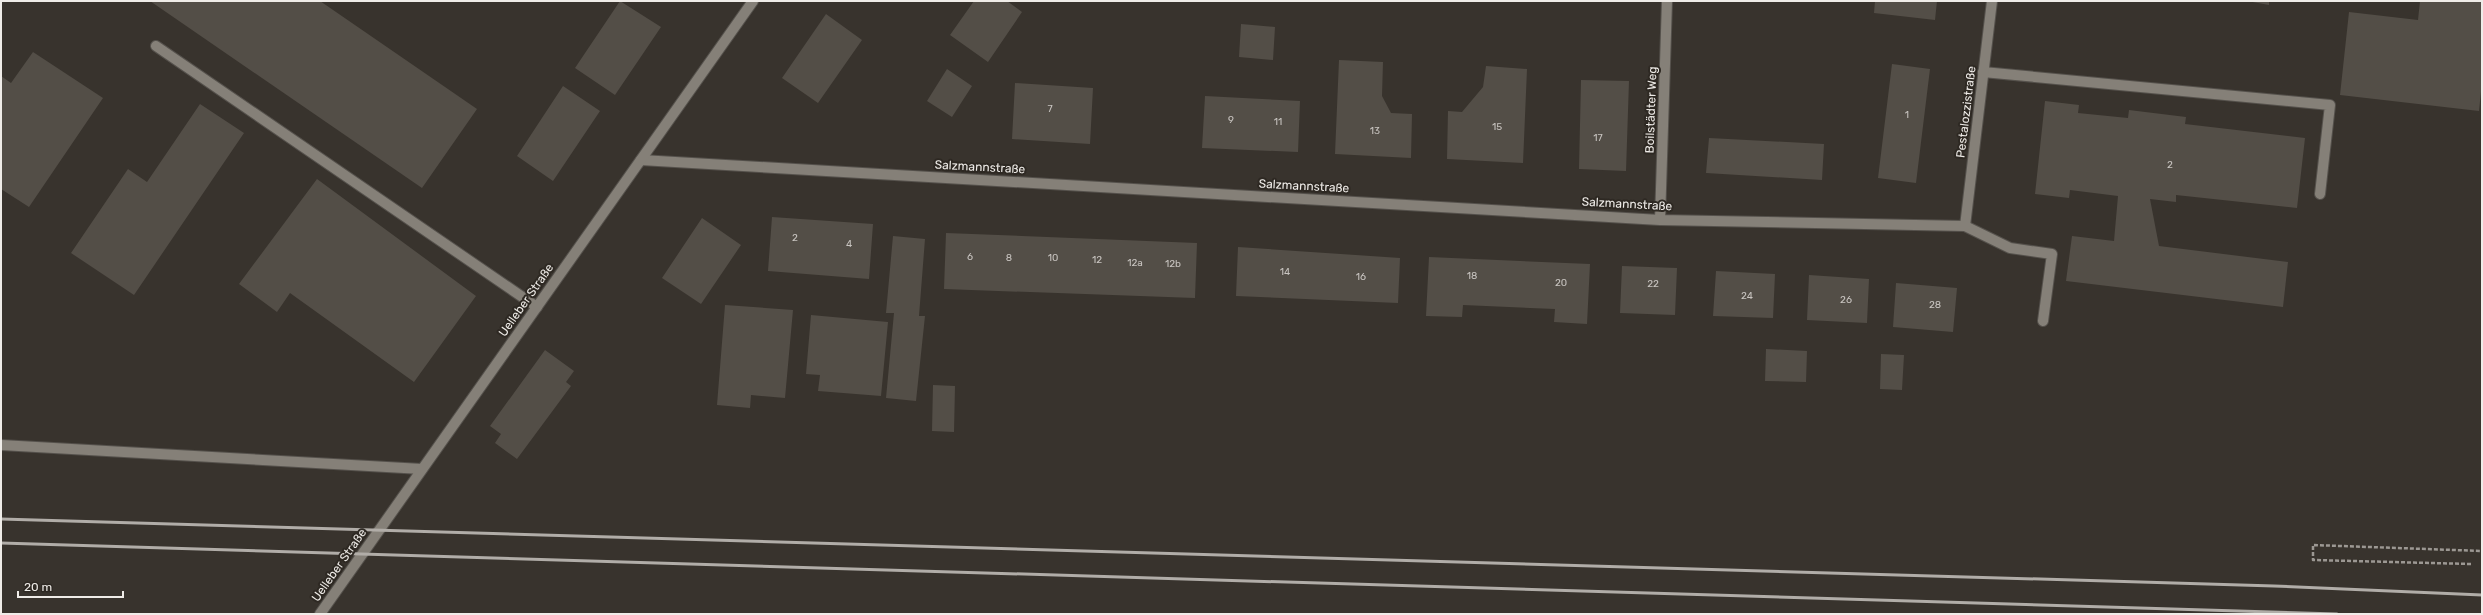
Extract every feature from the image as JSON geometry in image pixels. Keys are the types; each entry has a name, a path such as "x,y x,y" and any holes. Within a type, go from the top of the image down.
{"street":[{"name":"Uelleber Straße","path":"320,614 753,1"},
{"name":"Boilstädter Weg","path":"1660,220 1667,1"},
{"name":"Pestalozzistraße","path":"1965,226 1992,1"},
{"path":"156,46 537,307"},
{"path":"1983,72 2330,105 2320,194"},
{"name":"Salzmannstraße","path":"641,160 1660,220 1965,226"},
{"path":"1965,226 2010,248 2052,254 2043,321"},
{"path":"1,445 422,469"}],"path":[{"path":"2471,564 2313,560 2314,545 2482,551"}],"building":[{"path":"150,1 320,1 477,109 422,188"},
{"path":"620,1 661,27 615,95 575,68"},
{"path":"974,1 1007,1 1022,12 988,62 950,35"},
{"path":"1875,1 1937,1 1935,20 1874,13"},
{"path":"2247,1 2269,1 2269,5"},
{"path":"2420,1 2482,1 2482,82 2479,111 2340,95 2349,12 2418,20"},
{"path":"826,14 862,40 818,103 782,78"},
{"path":"1241,24 1275,27 1273,60 1239,57"},
{"path":"33,52 103,98 29,207 1,189 1,76 11,83"},
{"path":"1339,60 1383,62 1382,96 1391,113 1412,114 1411,158 1335,154"},
{"path":"1892,64 1930,69 1916,183 1878,178"},
{"path":"1486,66 1527,69 1523,163 1447,159 1448,111 1462,112 1483,87"},
{"path":"947,69 972,86 952,117 927,101"},
{"path":"1581,80 1629,81 1626,171 1579,169"},
{"path":"1015,83 1093,88 1090,144 1012,139"},
{"path":"563,86 600,111 553,181 517,156"},
{"path":"1205,96 1300,101 1298,152 1202,148"},
{"path":"2045,101 2079,105 2078,113 2128,118 2129,110 2186,117 2185,124 2305,138 2297,208 2176,195 2176,202 2150,199 2159,246 2288,262 2283,307 2066,281 2072,236 2114,241 2118,196 2070,190 2069,198 2035,194"},
{"path":"200,104 244,133 134,295 71,253 128,169 147,182"},
{"path":"1709,138 1824,144 1822,180 1706,173"},
{"path":"317,179 476,296 414,382 290,293 277,312 239,284"},
{"path":"772,217 873,224 869,279 768,271"},
{"path":"702,218 741,245 701,304 662,278"},
{"path":"946,233 1197,243 1195,298 944,289"},
{"path":"893,236 925,239 919,316 925,316 916,401 886,398 894,313 886,313"},
{"path":"1238,247 1400,258 1398,303 1236,296"},
{"path":"1429,257 1590,264 1587,324 1554,322 1555,309 1463,305 1462,317 1426,316"},
{"path":"1622,266 1677,268 1675,315 1620,313"},
{"path":"1716,271 1775,274 1773,318 1713,316"},
{"path":"1809,275 1869,279 1867,323 1807,320"},
{"path":"1896,283 1957,288 1953,332 1893,327"},
{"path":"725,305 793,310 785,398 751,395 750,408 717,405"},
{"path":"811,315 888,322 881,396 818,391 820,375 806,374"},
{"path":"1766,349 1807,351 1806,382 1765,381"},
{"path":"545,350 574,371 566,382 571,386 517,459 495,443 501,434 490,426"},
{"path":"1881,354 1904,355 1902,390 1880,389"},
{"path":"933,385 955,386 954,432 932,431"}],"railway":[{"path":"1,519 2274,586 2482,595"},
{"path":"1,543 2337,614"}]}
